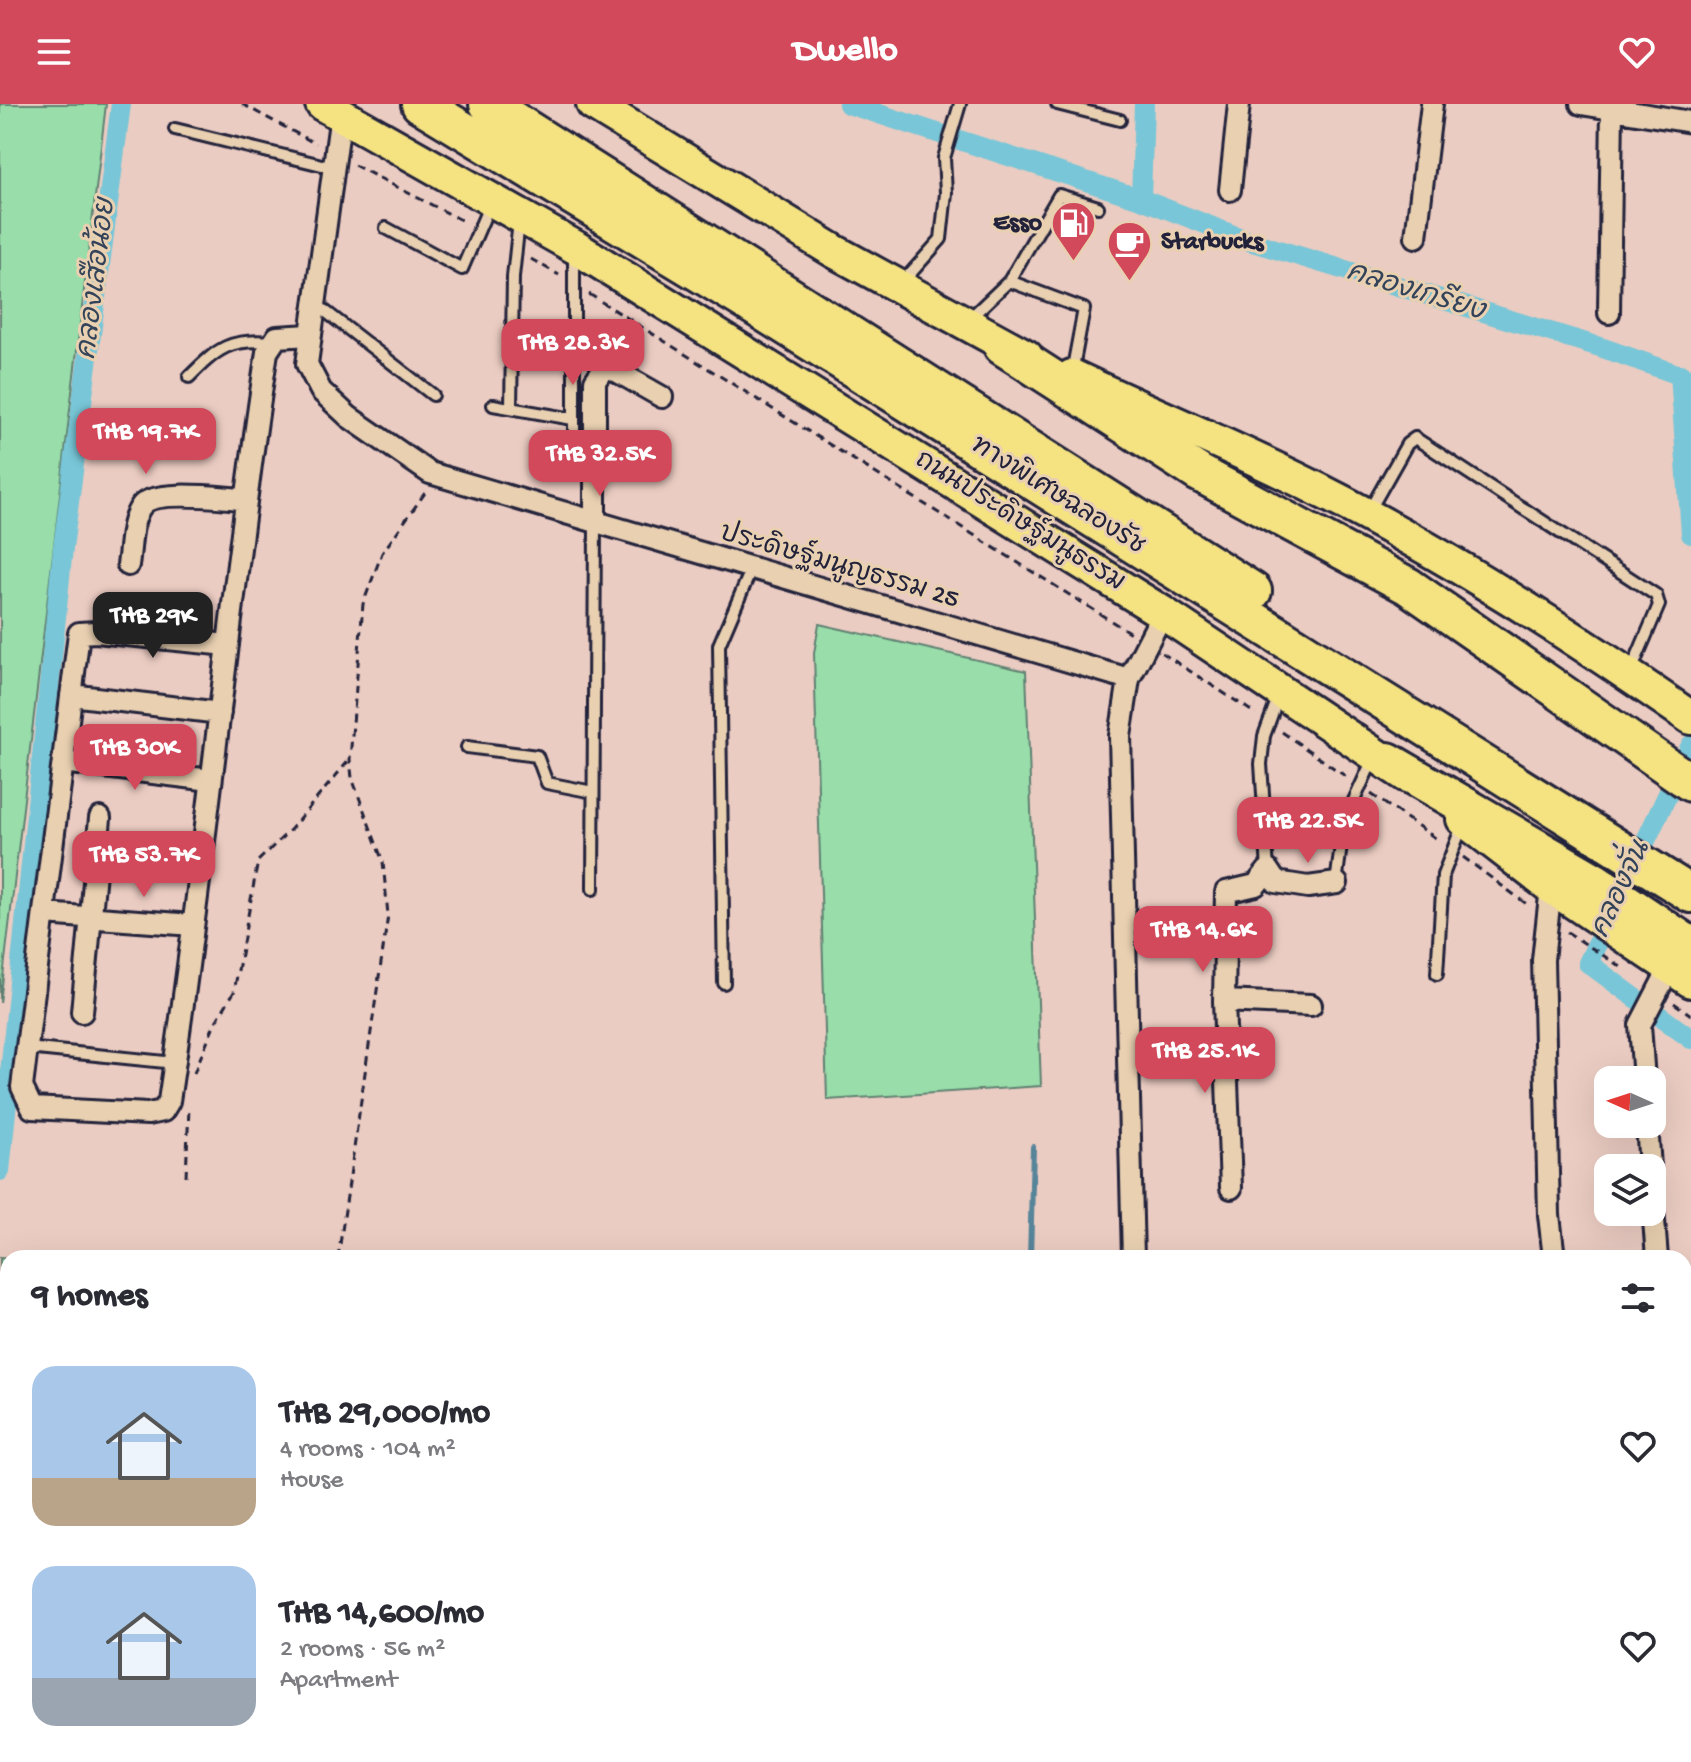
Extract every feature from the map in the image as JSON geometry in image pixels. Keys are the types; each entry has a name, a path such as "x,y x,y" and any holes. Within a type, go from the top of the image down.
{"highway":[{"name":"ทางพิเศษฉลองรัช","path":"420,104 739,297 1691,894"},
{"name":"ทางพิเศษฉลองรัช","path":"488,104 1691,871"},
{"path":"1002,346 1199,473 1408,586 1681,776"},
{"path":"1382,757 1566,904 1624,918 1684,965"}],"main road":[{"path":"593,104 1002,346 1319,489 1367,515 1526,609 1688,716"},
{"name":"ถนนประดิษฐ์มนูธรรม","path":"332,109 575,247 1282,689 1382,757 1566,904"}],"street":[{"path":"1230,190 1239,104"},
{"path":"1416,237 1432,104"},
{"path":"1581,104 1691,122"},
{"name":"ประดิษฐ์มนูญธรรม 25","path":"332,109 335,161 307,364 321,391 349,417 401,455 437,476 1129,679"},
{"path":"1609,313 1612,109"},
{"path":"228,645 79,633 22,1087 32,1108 148,1114 163,1111 169,1101 220,713 228,645 245,499 272,342 283,335 310,335"},
{"path":"595,520 595,381 602,371 611,368 662,397"},
{"path":"128,565 135,518 143,503 156,496 245,499"},
{"path":"1133,1250 1120,736 1129,679 1163,613"},
{"path":"71,695 220,713"},
{"path":"63,762 211,780"},
{"path":"82,1012 100,818"},
{"path":"1231,1188 1224,1001 1226,892 1256,885 1268,870 1276,882 1295,886 1337,880"},
{"path":"1553,1250 1549,1215 1544,1023 1566,904"},
{"path":"44,914 193,925"},
{"path":"1643,1066 1640,1025 1643,1016 1654,998 1684,965"},
{"path":"1224,1001 1311,1005"},
{"path":"1654,1226 1656,1250"}],"lane":[{"path":"1057,104 1120,120"},
{"path":"898,287 941,239 946,193 944,158 959,106"},
{"path":"175,129 335,161"},
{"path":"964,324 1009,281 1059,195 1098,207"},
{"path":"386,228 462,269 480,229 506,207 514,250 511,408"},
{"path":"574,472 575,247"},
{"path":"1009,281 1084,309 1071,376"},
{"path":"316,304 433,395"},
{"path":"189,377 229,343 241,339 272,342"},
{"path":"493,405 573,419"},
{"path":"1367,515 1407,444 1415,438 1656,595 1659,605 1628,676"},
{"path":"593,889 595,520"},
{"path":"724,983 719,645 751,570"},
{"path":"1268,870 1261,764 1269,723 1282,689"},
{"path":"467,747 537,756 547,783 593,792"},
{"path":"1337,880 1344,822 1360,787 1382,757"},
{"path":"1437,974 1443,875 1464,820"},
{"path":"27,1048 175,1063"}],"path":[{"path":"242,104 335,161 480,229"},
{"path":"514,250 573,283 1148,644 1454,851 1566,904 1628,972"},
{"path":"339,1250 388,915 383,862 352,778 350,759 363,604 382,553 437,476"},
{"path":"192,1087 214,1025 234,992 258,861 291,829 350,759"},
{"path":"186,1176 190,1102"}],"green space":[{"path":"0,104 106,104 0,1003"},
{"path":"819,624 1026,671 1041,1086 827,1100 814,653"}],"waterway":[{"name":"คลองเสือน้อย","path":"0,1171 63,548 121,104"},
{"name":"คลองเกรียง","path":"848,104 1141,199 1249,241 1603,348 1691,379"},
{"path":"1141,199 1144,104"},
{"name":"คลองจั่น","path":"1680,374 1691,534"},
{"name":"คลองจั่น","path":"1691,745 1588,963 1691,1039"},
{"path":"1030,1250 1033,1147"}],"place":[{"name":"Esso","path":"1073,263"},
{"name":"Starbucks","path":"1130,282"}]}
